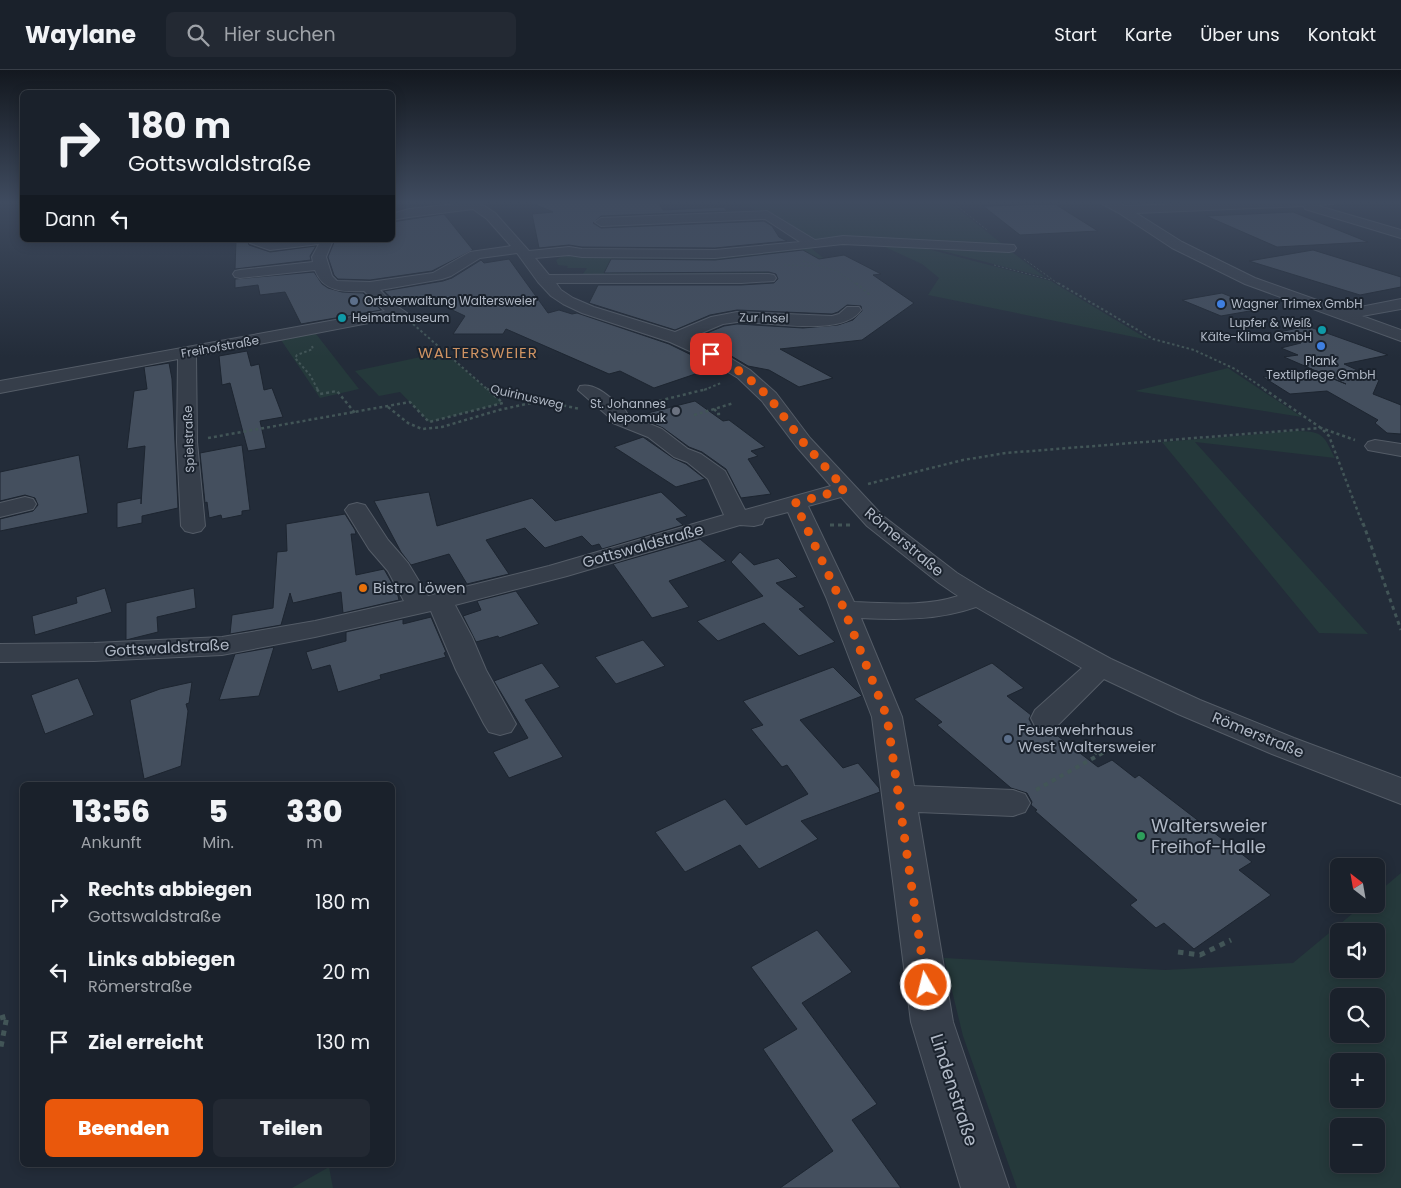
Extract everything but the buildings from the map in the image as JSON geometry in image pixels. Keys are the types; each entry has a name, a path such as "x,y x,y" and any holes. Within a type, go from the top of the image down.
{"street":[{"path":"321,253 319,257 324,276 333,284 348,287 423,280 445,274 474,255 503,253"},
{"name":"Römerstraße","path":"523,253 556,293 575,304 676,338 725,362 755,388 875,521 921,558 980,598 1101,666 1206,714 1401,791"},
{"path":"605,253 725,253"},
{"path":"1194,253 1242,277 1401,336"},
{"path":"240,274 321,265"},
{"path":"543,279 605,276 692,279 770,278"},
{"path":"1287,281 1369,310"},
{"path":"368,286 386,305 399,314"},
{"name":"Zur Insel","path":"676,338 716,321 731,318 750,316 832,320 845,317 862,303"},
{"path":"1345,315 1401,304"},
{"name":"Freihofstraße","path":"0,387 399,314"},
{"name":"Spielstraße","path":"187,352 188,442 193,526"},
{"path":"587,390 619,417 655,433 682,453 694,458 717,476 737,518 775,521 812,538"},
{"path":"1375,446 1401,450"},
{"name":"Gottswaldstraße","path":"0,653 94,652 222,646 430,603 558,571 737,518 845,489"},
{"name":"Lindenstraße","path":"795,503 844,609 887,717 932,1022 985,1188"},
{"path":"0,510 25,504"},
{"path":"357,510 378,544 458,637 471,670 500,724"},
{"path":"844,609 897,612 939,609 980,598"},
{"path":"1046,718 1101,666"},
{"path":"899,798 1013,802"}],"path":[{"path":"792,253 812,266 838,271 849,277 862,303"},
{"path":"1016,253 1054,281 1153,339 1194,350 1235,369 1321,428 1329,436 1345,475 1401,630"},
{"name":"Quirinusweg","path":"399,314 487,389 619,417 654,406 650,403 705,390 715,384 755,388"},
{"path":"302,332 313,349 297,355 295,358 310,375 320,394 337,391 356,413"},
{"path":"188,442 410,402 429,422 503,403 487,389"},
{"path":"388,407 408,423 422,430 442,427 499,410 543,400"},
{"path":"694,415 734,403"},
{"path":"714,408 719,414 716,414"},
{"path":"845,489 963,460 1006,453 1321,428 1375,446"},
{"path":"1087,745 1100,755"},
{"path":"1013,802 1115,746"},
{"path":"1178,952 1200,955 1231,940"},
{"path":"0,1018 7,1016 0,1052"}],"green space":[{"path":"719,253 817,253 836,268 784,270 746,276 583,274 587,268 567,268 568,266 558,265 556,260 567,255 688,256"},
{"path":"898,253 944,253 1051,281 1149,340 928,295 939,278 922,264"},
{"path":"951,253 1014,253 1045,277"},
{"path":"313,330 359,389 320,398 279,337"},
{"path":"444,352 503,403 429,422 400,392 379,396 355,371"},
{"path":"1228,368 1302,417 1135,391"},
{"path":"1295,431 1317,433 1325,439 1335,458 1195,442 1368,634 1319,633 1162,442"},
{"path":"1401,873 1401,1188 1017,1188 963,1036 944,958 1165,970 1293,963 1330,932 1330,978 1385,978 1385,923 1341,923 1353,913 1385,913 1385,886"},
{"path":"329,1167 333,1188 292,1188"}],"place":[{"name":"Ortsverwaltung Waltersweier","path":"354,301"},
{"name":"Wagner Trimex GmbH","path":"1221,304"},
{"name":"Heimatmuseum","path":"342,318"},
{"name":"Lupfer & Weiß Kälte-Klima GmbH","path":"1322,330"},
{"name":"Plank Textilpflege GmbH","path":"1321,346"},
{"name":"St. Johannes Nepomuk","path":"676,411"},
{"name":"Bistro Löwen","path":"363,588"},
{"name":"Feuerwehrhaus West Waltersweier","path":"1008,739"},
{"name":"Waltersweier Freihof-Halle","path":"1141,836"}],"district":[{"name":"WALTERSWEIER","path":"478,353"}],"route":[{"path":"711,354 744,374 769,397 803,442 845,489 795,503 839,597 887,717 926,985"}]}
